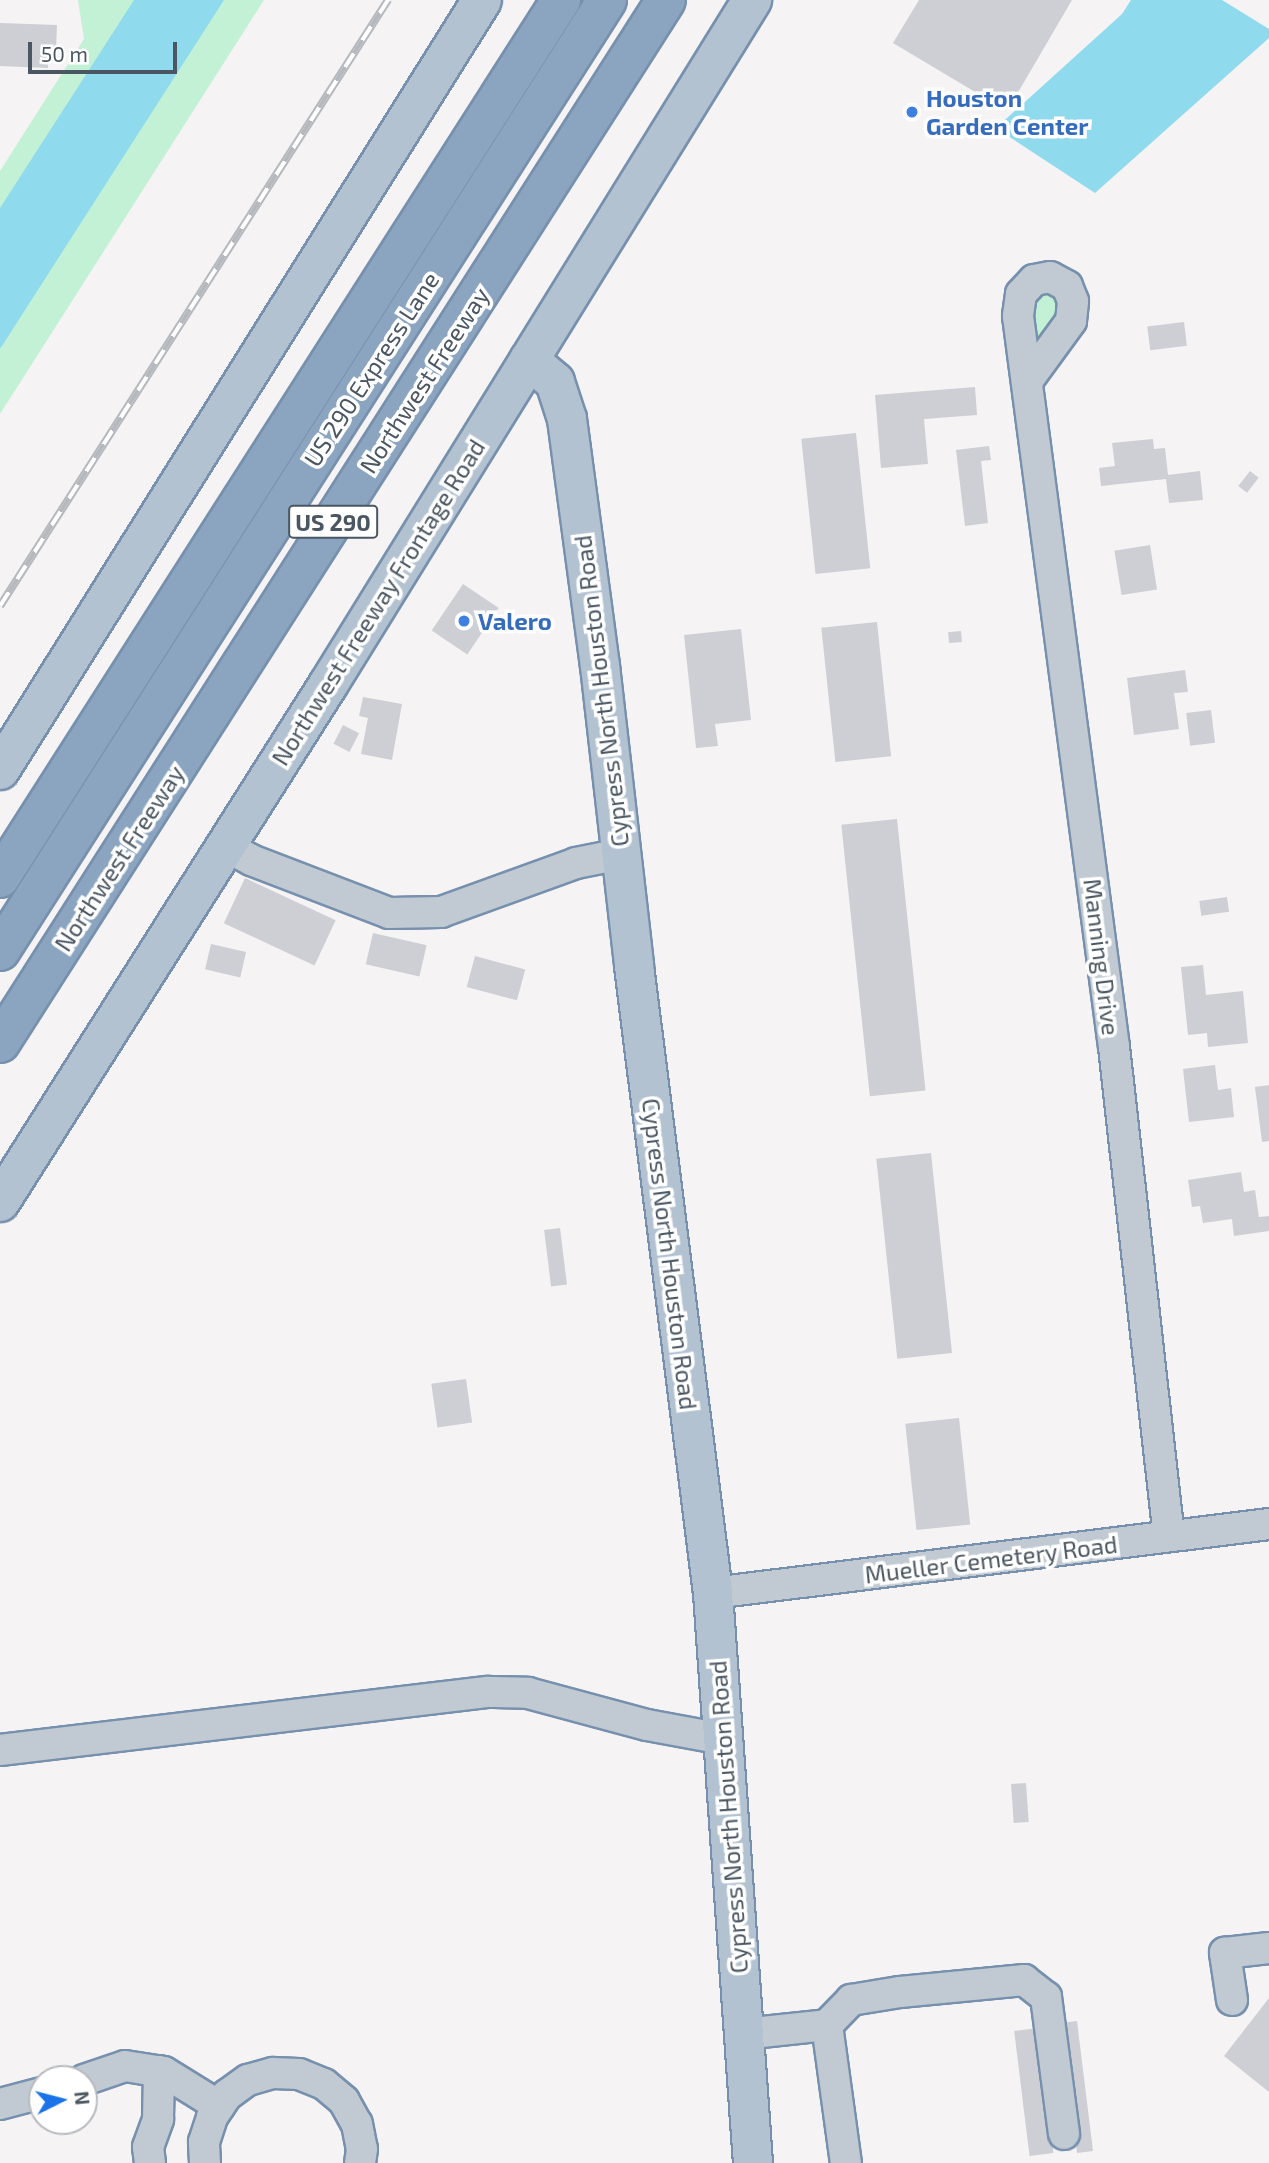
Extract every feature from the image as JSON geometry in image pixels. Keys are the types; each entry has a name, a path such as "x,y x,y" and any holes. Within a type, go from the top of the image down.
{"highway":[{"path":"0,878 561,0"},
{"name":"US 290 Express Lane","path":"0,951 607,0"},
{"name":"Northwest Freeway","path":"0,1043 666,0"}],"main road":[{"path":"0,770 482,0"},
{"name":"Northwest Freeway Frontage Road","path":"0,1202 752,0"},
{"name":"Cypress North Houston Road","path":"529,360 555,382 567,419 713,1593 753,2163"}],"street":[{"name":"Manning Drive","path":"1028,380 1114,1047 1169,1536"},
{"path":"225,846 251,860 389,913 441,912 576,863 621,853"},
{"name":"Mueller Cemetery Road","path":"713,1593 1269,1524"},
{"path":"0,1750 489,1692 528,1693 647,1725 723,1739"},
{"path":"1232,2000 1225,1953 1269,1948"},
{"path":"743,2034 827,2025 851,2000 900,1992 1024,1980 1046,1997 1063,2134"},
{"path":"827,2025 846,2163"},
{"path":"98,2075 125,2066 159,2071 219,2106"},
{"path":"150,2163 148,2147 158,2119 159,2071"},
{"path":"205,2163 204,2142 212,2117 227,2095 248,2080 273,2073 299,2074 324,2084 344,2101 357,2124 362,2149 360,2163"},
{"path":"0,2104 28,2097"}],"green space":[{"path":"78,0 264,0 0,414 0,171 84,39"},
{"path":"1038,288 1061,292 1063,318 1035,350 1027,316"}],"water":[{"path":"134,0 224,0 0,349 0,208"},
{"path":"1131,0 1222,0 1269,29 1269,38 1095,193 996,128 1122,14"}],"building":[{"path":"919,0 1072,0 1007,111 893,43"},
{"path":"0,23 57,25 56,50 48,50 48,68 0,66"},
{"path":"1184,322 1187,346 1150,350 1147,327"},
{"path":"975,387 977,415 924,419 928,464 881,468 875,395"},
{"path":"856,433 870,568 816,574 801,439"},
{"path":"1153,439 1154,449 1165,448 1168,475 1200,471 1203,500 1169,503 1166,479 1101,486 1099,468 1115,466 1112,443"},
{"path":"989,446 991,460 981,461 988,523 965,526 956,450"},
{"path":"1250,471 1259,478 1247,493 1238,486"},
{"path":"1150,545 1157,589 1121,595 1114,551"},
{"path":"463,584 499,608 467,654 432,630"},
{"path":"877,622 891,756 835,762 821,628"},
{"path":"741,629 751,720 715,724 718,746 696,748 684,635"},
{"path":"961,631 962,642 949,643 948,632"},
{"path":"1185,670 1188,692 1174,693 1179,729 1134,735 1127,678"},
{"path":"363,697 402,704 392,760 361,754 368,718 359,716"},
{"path":"1211,710 1215,743 1190,746 1186,713"},
{"path":"343,725 359,733 350,752 333,744"},
{"path":"897,819 926,1091 870,1096 841,825"},
{"path":"245,878 336,920 314,966 224,923"},
{"path":"1227,897 1229,912 1201,916 1199,901"},
{"path":"373,933 427,945 419,977 366,964"},
{"path":"211,944 246,952 240,977 205,969"},
{"path":"475,956 525,969 517,1000 467,987"},
{"path":"1203,965 1206,995 1243,991 1248,1043 1208,1047 1207,1033 1188,1035 1181,967"},
{"path":"1215,1065 1218,1090 1231,1088 1234,1117 1189,1122 1183,1069"},
{"path":"1269,1085 1269,1141 1262,1142 1255,1087"},
{"path":"931,1153 952,1353 897,1359 876,1159"},
{"path":"1241,1172 1244,1192 1255,1190 1259,1217 1269,1216 1269,1231 1234,1236 1232,1219 1203,1223 1200,1206 1192,1207 1188,1180"},
{"path":"560,1228 567,1285 551,1287 544,1230"},
{"path":"466,1379 472,1423 437,1427 431,1384"},
{"path":"959,1418 970,1524 916,1530 905,1424"},
{"path":"1026,1783 1029,1822 1014,1823 1011,1784"},
{"path":"1269,1998 1269,2092 1224,2056"},
{"path":"1077,2021 1093,2151 1077,2153 1061,2023"},
{"path":"1038,2028 1053,2153 1030,2156 1014,2031"}],"railway":[{"path":"0,606 388,0"}],"place":[{"name":"Houston Garden Center","path":"912,112"},
{"name":"Valero","path":"464,621"}]}
